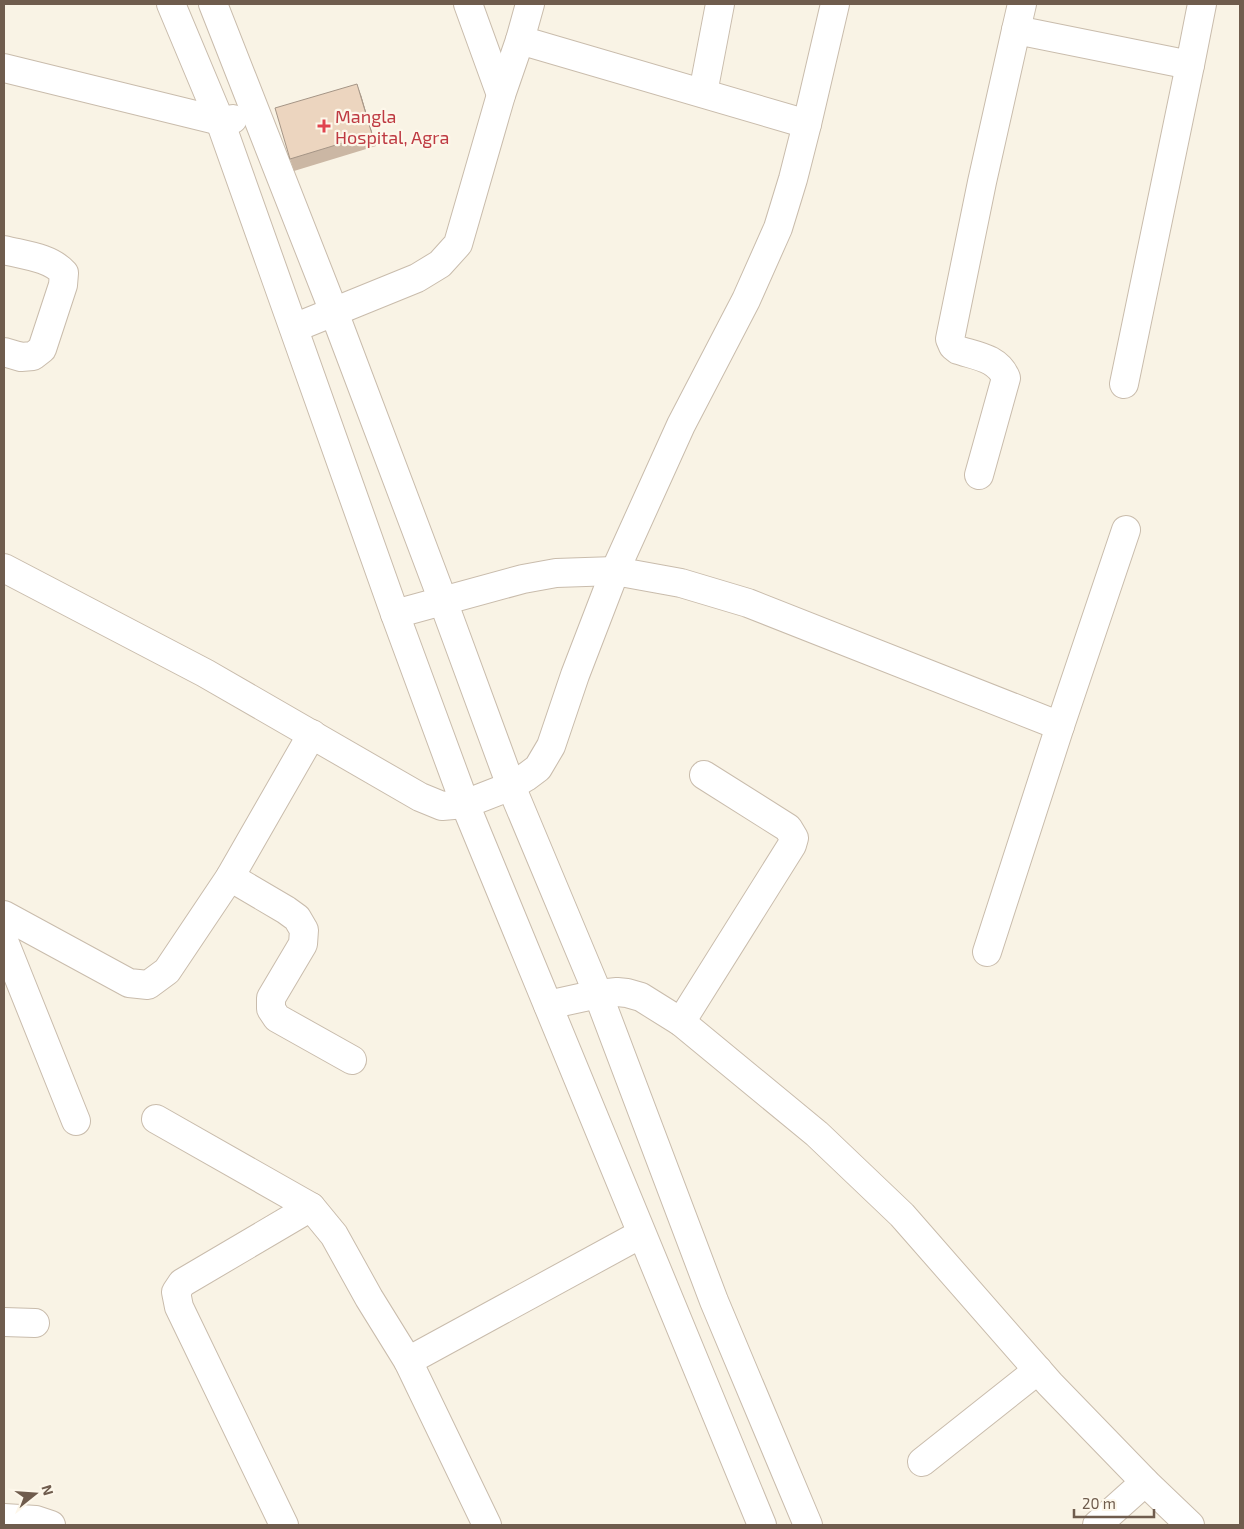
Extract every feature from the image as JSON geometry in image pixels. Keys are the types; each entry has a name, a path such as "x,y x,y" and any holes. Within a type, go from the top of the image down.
{"street":[{"path":"171,4 220,121 395,614 465,804 762,1525"},
{"path":"213,4 334,312 511,786 598,994 714,1300 808,1525"},
{"path":"468,4 501,95"},
{"path":"294,328 417,278 440,264 458,244 501,95 530,4"},
{"path":"703,93 720,4"},
{"path":"4,568 205,673 420,797 442,806 465,804 511,786 538,768 551,746 575,675 615,571 681,425 746,300 778,228 807,124 834,4"},
{"path":"979,475 1006,378 1003,369 997,364 958,350 952,346 950,339 982,182 1022,4"},
{"path":"1124,384 1202,4"},
{"path":"1016,30 1190,65"},
{"path":"520,40 807,124"},
{"path":"4,68 220,121 256,114"},
{"path":"4,250 47,262 58,267 64,273 63,285 42,350 33,356 21,357 4,352"},
{"path":"987,952 1126,530"},
{"path":"395,614 523,579 556,573 615,571 681,583 748,603 1060,726"},
{"path":"4,914 130,983 148,985 167,971 230,877 312,734"},
{"path":"681,1022 792,845 794,838 788,828 704,775"},
{"path":"230,877 286,910 297,918 304,930 302,944 271,998 271,1009 274,1014 277,1018 352,1060"},
{"path":"4,941 76,1120"},
{"path":"548,1005 598,994 622,992 641,997 681,1022 817,1134 902,1215 1038,1370 1145,1482 1190,1525"},
{"path":"156,1119 311,1207 334,1235 369,1298 408,1361 487,1525"},
{"path":"284,1525 179,1307 176,1292 182,1283 311,1207"},
{"path":"408,1361 642,1234"},
{"path":"4,1322 35,1323"},
{"path":"922,1462 1038,1370"},
{"path":"1097,1525 1145,1482"},
{"path":"4,1518 41,1523"}],"building":[{"path":"357,84 372,134 290,159 275,108"}],"place":[{"name":"Mangla Hospital, Agra","path":"324,126"}]}
